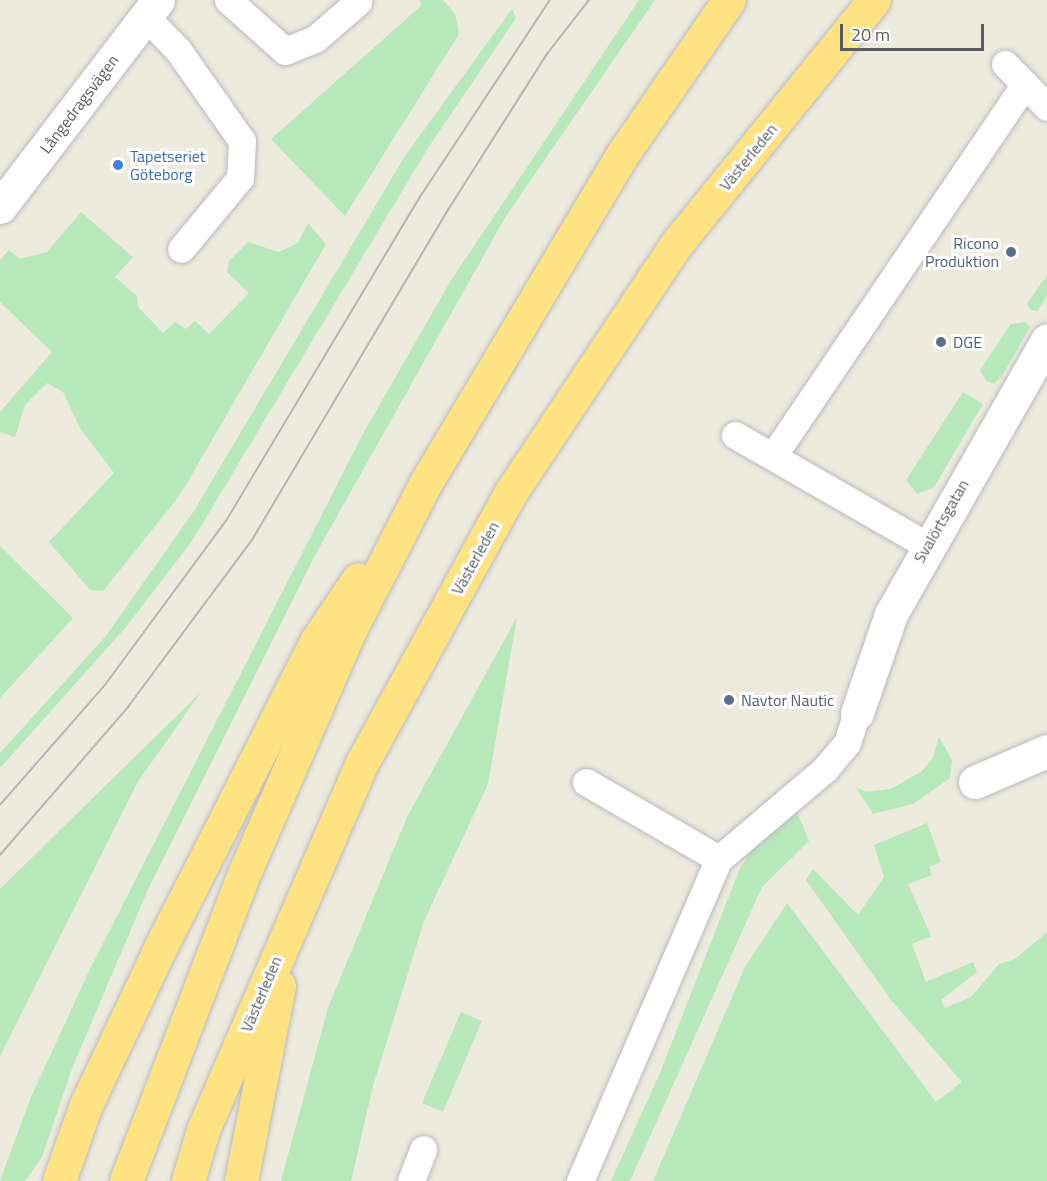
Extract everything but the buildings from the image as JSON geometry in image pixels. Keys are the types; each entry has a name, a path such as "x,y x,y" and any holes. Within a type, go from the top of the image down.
{"highway":[{"path":"126,1181 246,869 348,634 425,484 622,155 729,0"},
{"name":"Västerleden","path":"188,1181 203,1130 291,922 363,761 511,492 678,242 874,0"},
{"path":"59,1181 109,1056 317,640 425,484"},
{"path":"242,1181 291,922"}],"street":[{"name":"Långedragsvägen","path":"0,207 152,9"},
{"name":"Svalörtsgatan","path":"857,713 891,614 926,545 1047,340"},
{"path":"975,782 1047,751"}],"lane":[{"path":"228,0 285,51 315,39 358,2"},
{"path":"152,9 242,141 240,178 181,249"},
{"path":"1005,64 1047,107"},
{"path":"773,456 1025,84"},
{"path":"735,435 926,545"},
{"path":"580,1181 719,859 825,769 847,743 857,713"},
{"path":"586,782 719,859"},
{"path":"411,1181 423,1149"}],"green space":[{"path":"419,0 443,0 455,14 459,34 345,216 271,139 422,5"},
{"path":"639,0 655,0 506,216 314,557 149,887 73,1066 42,1157 25,1181 0,1181 31,1097 90,969 364,432 450,282"},
{"path":"512,9 516,18 428,148 192,541 126,627 0,768 0,753 105,637 194,511 405,156"},
{"path":"81,212 133,257 115,277 137,296 138,307 163,333 175,322 186,329 195,321 209,334 249,293 227,272 229,261 248,242 279,252 298,243 308,223 326,244 180,495 103,591 90,590 49,542 114,473 80,428 63,392 47,383 25,405 15,437 0,432 0,412 52,352 0,302 0,260 9,250 20,259 47,252"},
{"path":"1047,275 1047,295 1038,311 1031,310 1027,304"},
{"path":"1025,322 1030,327 1002,376 994,384 986,381 980,370 1011,324"},
{"path":"963,392 983,404 934,487 917,494 906,480"},
{"path":"0,546 73,618 0,698"},
{"path":"517,617 488,784 424,921 373,1086 351,1181 281,1181 328,1008 407,817"},
{"path":"201,692 137,783 0,1056 0,889"},
{"path":"939,737 952,760 950,778 913,804 873,814 856,787 866,792 890,789 921,772 933,758"},
{"path":"797,812 809,841 762,887 630,1181 611,1181 660,1073 740,868 754,847"},
{"path":"927,823 941,862 929,867 932,875 908,884 931,936 912,944 926,982 973,962 977,972 941,1000 945,1008 971,997 999,964 1015,959 1047,932 1047,1181 653,1181 745,967 787,903 936,1102 962,1082 891,1000 806,880 813,869 858,915 884,877 874,845"},
{"path":"461,1012 482,1021 443,1112 422,1103"}],"tram line":[{"path":"0,805 105,685 226,521 422,194 550,0"},
{"path":"0,855 128,707 252,540 448,210 547,54 589,0"}],"place":[{"name":"Tapetseriet Göteborg","path":"118,165"},
{"name":"Ricono Produktion","path":"1011,252"},
{"name":"DGE","path":"941,342"},
{"name":"Navtor Nautic","path":"729,700"}]}
